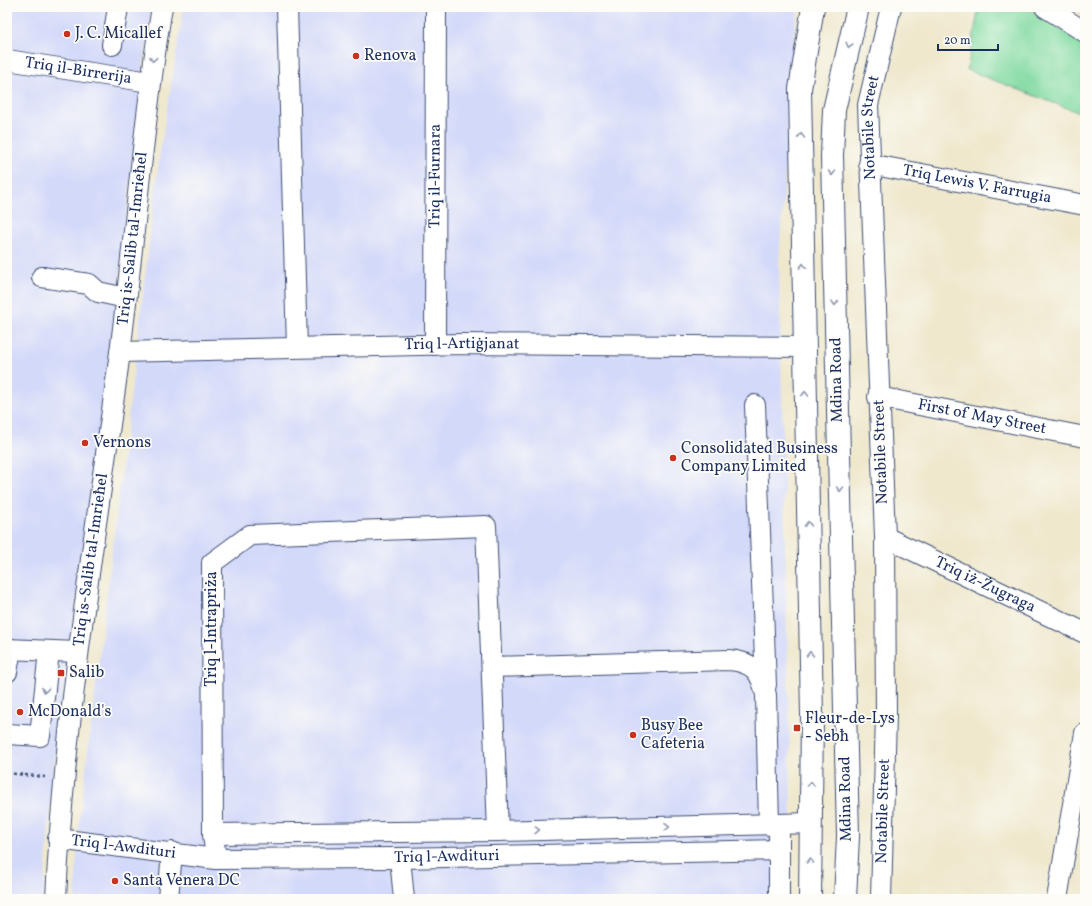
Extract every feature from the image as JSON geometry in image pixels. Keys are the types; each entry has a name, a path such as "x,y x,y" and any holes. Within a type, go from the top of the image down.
{"main road":[{"name":"Mdina Road","path":"810,899 812,708 800,88 813,7"},
{"name":"Mdina Road","path":"845,899 848,836 832,156 834,110 858,7"}],"street":[{"path":"112,45 118,7"},
{"name":"Triq is-Salib tal-Imrieħel","path":"56,899 58,839 77,652 120,352 150,82 162,7"},
{"path":"287,7 297,347"},
{"name":"Triq il-Furnara","path":"435,345 436,7"},
{"name":"Notabile Street","path":"881,899 886,715 885,537 878,397 868,105 891,7"},
{"path":"1046,7 1085,32"},
{"name":"Triq il-Birrerija","path":"7,60 150,82"},
{"name":"Triq Lewis V. Farrugia","path":"869,164 1085,205"},
{"path":"42,277 89,284 98,292 126,298"},
{"name":"Triq l-Artiġjanat","path":"120,352 435,345 804,347"},
{"name":"First of May Street","path":"878,397 1085,437"},
{"path":"755,405 766,695 774,824 779,850 779,899"},
{"name":"Triq l-Intrapriża","path":"216,859 213,834 212,563 250,535 486,526 492,667"},
{"name":"Triq iż-Żugraga","path":"885,537 1085,633"},
{"path":"7,672 9,649 77,652"},
{"path":"7,734 40,736 49,651"},
{"path":"498,831 492,667 740,661 749,664 756,670 766,695"},
{"path":"1057,899 1085,733"},
{"path":"213,834 498,831 810,822"},
{"name":"Triq l-Awdituri","path":"58,839 172,852 216,859 400,858 779,850"},
{"path":"168,899 172,852"},
{"path":"400,858 404,899"}],"path":[{"path":"7,773 64,780"}],"shaded area":[{"path":"7,7 153,7 143,67 119,284 54,764 43,899 7,899"},
{"path":"184,7 799,7 795,23 779,261 791,808 790,899 75,899 78,834 160,152"}],"green space":[{"path":"979,7 1025,7 1085,44 1085,115 967,70"}],"place":[{"name":"J. C. Micallef","path":"67,34"},
{"name":"Renova","path":"356,56"},
{"name":"Vernons","path":"85,443"},
{"name":"Consolidated Business Company Limited","path":"673,458"},
{"name":"Salib","path":"61,673"},
{"name":"McDonald's","path":"20,712"},
{"name":"Fleur-de-Lys - Sebħ","path":"797,728"},
{"name":"Busy Bee Cafeteria","path":"633,735"},
{"name":"Santa Venera DC","path":"115,881"}]}
